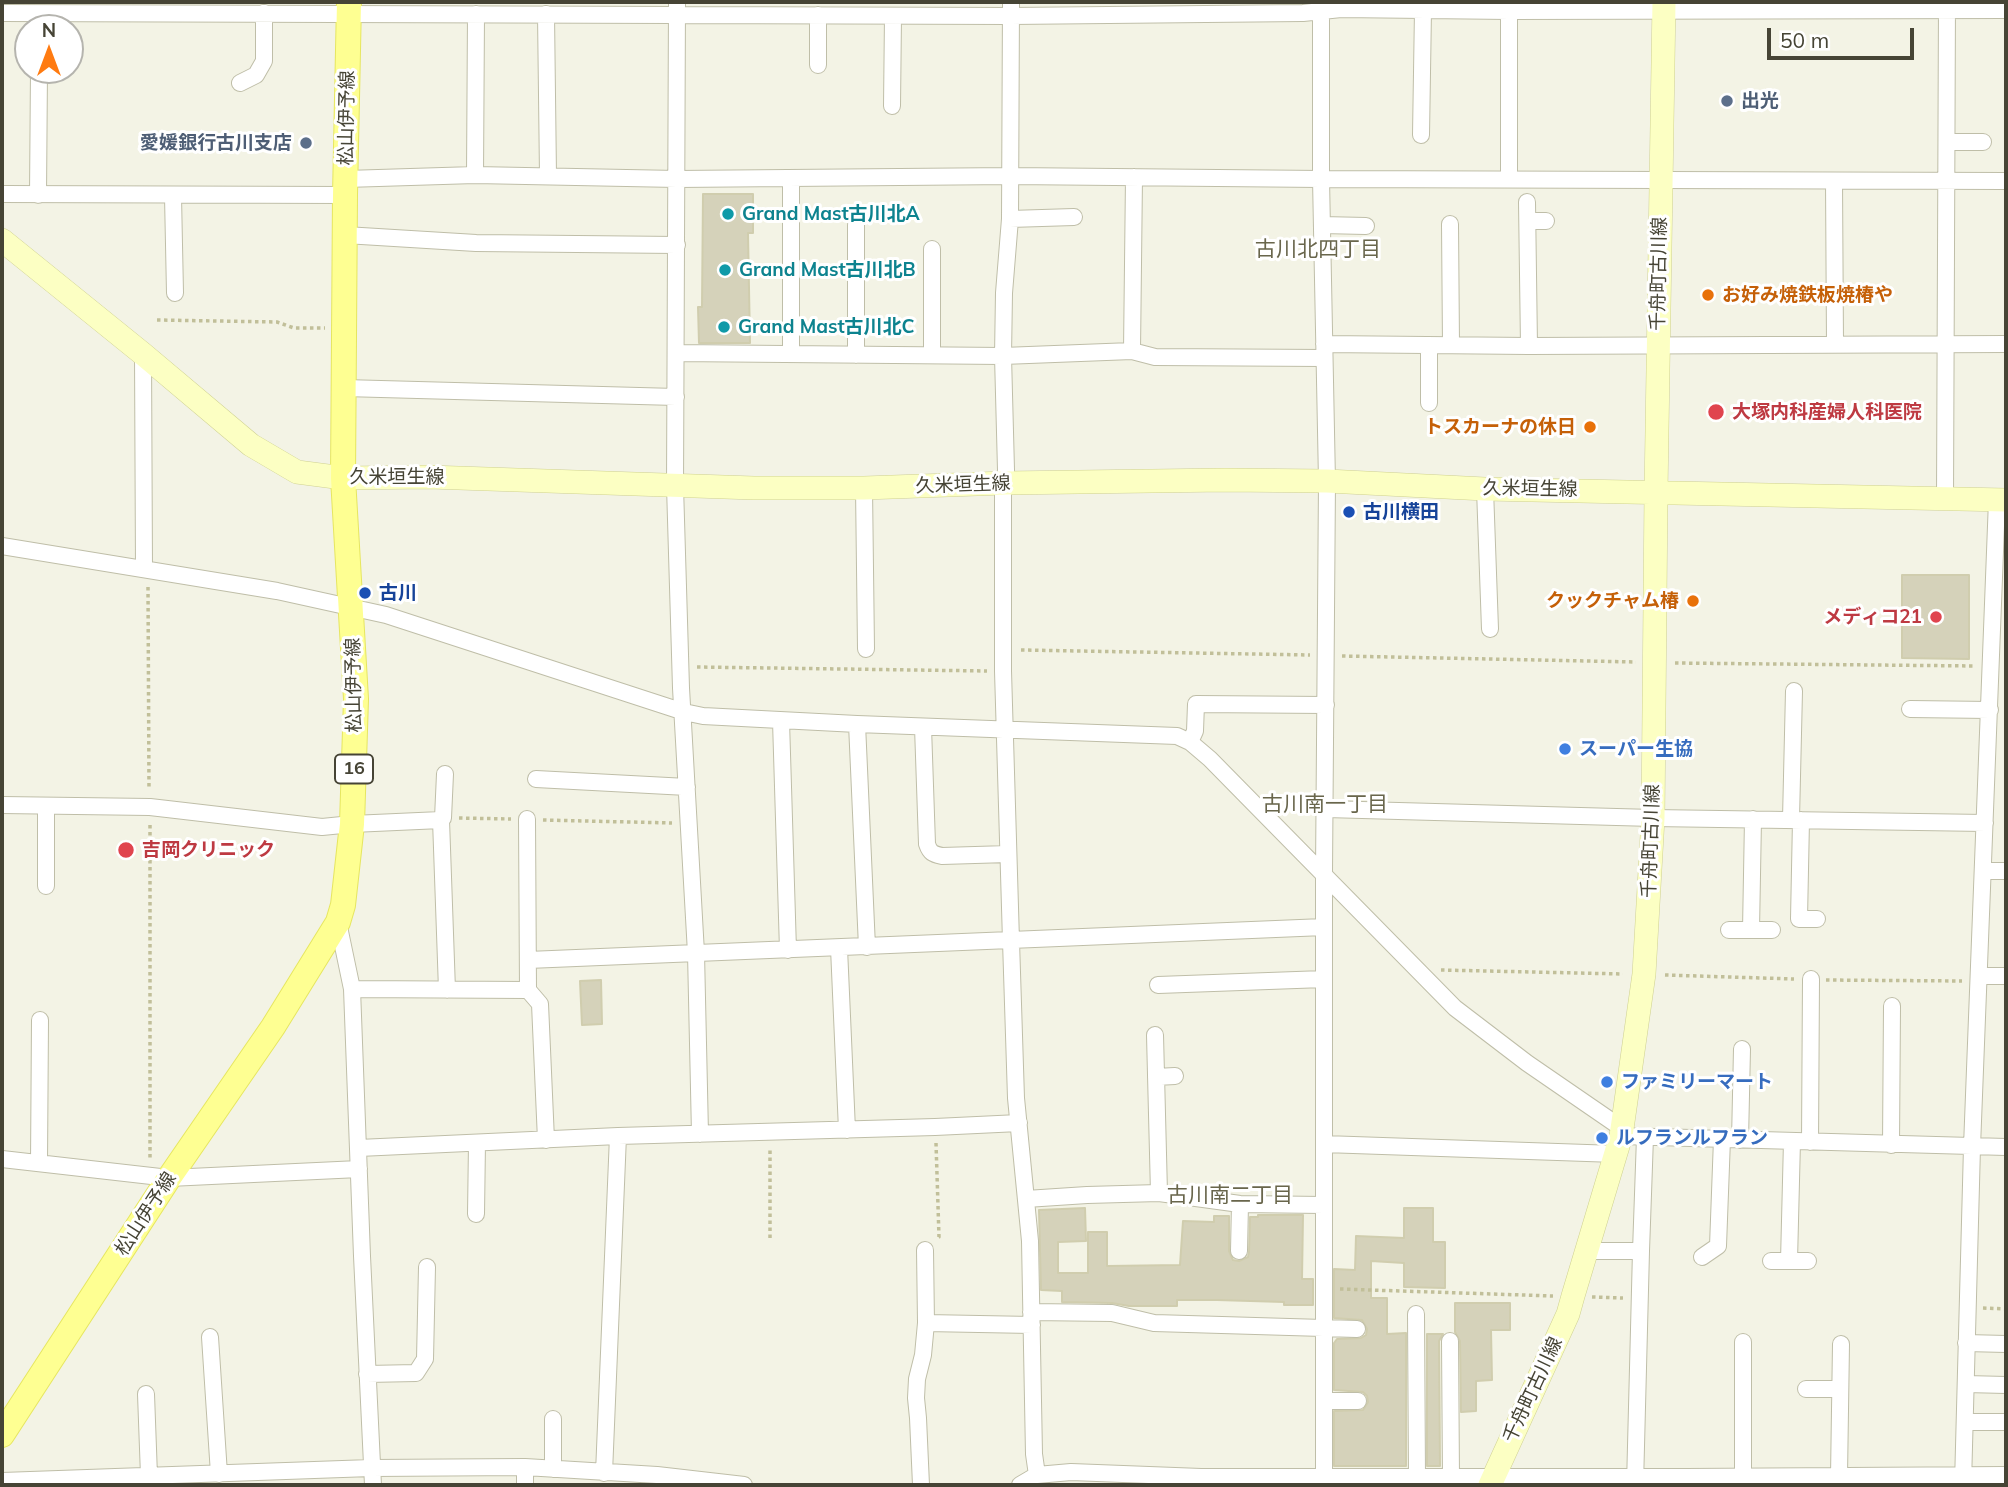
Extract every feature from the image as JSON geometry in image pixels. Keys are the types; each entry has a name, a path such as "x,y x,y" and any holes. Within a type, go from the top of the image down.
{"main road":[{"name":"千舟町古川線","path":"1491,1481 1568,1314 1620,1140 1644,974 1653,818 1664,6"},
{"name":"松山伊予線","path":"2,1435 159,1177 273,1027 338,922 343,905 352,824 356,699 343,478 349,8"},
{"name":"久米垣生線","path":"2,240 251,445 297,472 343,478 429,477 675,486 864,488 1005,483 1327,481 1485,489 2002,500"}],"street":[{"path":"84,19 349,8 546,14 677,8 756,8 893,16 1011,9 1341,9 1401,6 1423,10 1509,11 1664,6 1947,6 2006,10"},
{"path":"1945,498 1947,6"},
{"path":"1321,7 1321,179 1327,481 1324,1481"},
{"path":"677,8 675,486 681,667 696,953 700,1134"},
{"path":"1011,9 1011,176 1003,356 1006,470 1003,495 1004,730 1019,1123 1030,1241 1034,1454 1037,1475"},
{"path":"475,175 481,10"},
{"path":"1421,135 1423,10"},
{"path":"818,65 828,11"},
{"path":"1509,11 1509,179"},
{"path":"240,83 256,75 264,61 264,13"},
{"path":"546,14 548,176"},
{"path":"892,106 893,16"},
{"path":"38,195 39,84"},
{"path":"1947,142 1983,142"},
{"path":"2,194 173,196 345,187 475,175 677,179 1011,176 2006,181"},
{"path":"1132,351 1134,177"},
{"path":"791,178 791,354"},
{"path":"1834,181 1835,344"},
{"path":"173,196 174,293"},
{"path":"1528,202 1529,346"},
{"path":"1010,219 1074,217"},
{"path":"1528,221 1546,221"},
{"path":"1450,223 1451,345"},
{"path":"856,225 856,355"},
{"path":"1322,225 1366,226"},
{"path":"345,235 476,243 677,245"},
{"path":"932,249 932,355"},
{"path":"676,353 1003,356 1132,351 1155,357 1429,345 2006,344"},
{"path":"1429,345 1429,403"},
{"path":"143,354 146,570"},
{"path":"344,388 676,397"},
{"path":"864,488 866,649"},
{"path":"1485,489 1490,629"},
{"path":"1963,1480 1972,1147 1990,710 1996,672 2002,500"},
{"path":"2,545 277,592 386,614 684,712 733,719 1177,736 1190,742 1210,759 1455,1008 1528,1063 1620,1140"},
{"path":"1794,691 1799,919 1817,919"},
{"path":"1190,742 1195,731 1196,704 1326,705"},
{"path":"1910,709 1990,710"},
{"path":"781,721 788,950"},
{"path":"857,724 867,947"},
{"path":"923,727 929,850 942,856 1008,854"},
{"path":"445,774 442,819 447,989"},
{"path":"537,779 687,787"},
{"path":"2,805 150,807 322,827 442,819"},
{"path":"46,806 46,886"},
{"path":"1326,809 1985,823"},
{"path":"527,819 527,989 540,1003 546,1140"},
{"path":"1751,930 1753,819"},
{"path":"1984,871 2006,872"},
{"path":"338,922 352,989 373,1485"},
{"path":"527,960 1324,927"},
{"path":"1729,930 1772,930"},
{"path":"839,948 846,1130"},
{"path":"1979,978 2006,976"},
{"path":"1158,985 1324,979"},
{"path":"1810,1142 1811,979"},
{"path":"352,989 527,989"},
{"path":"1891,1145 1892,1006"},
{"path":"39,1163 40,1020"},
{"path":"1155,1035 1159,1193"},
{"path":"1740,1140 1742,1049"},
{"path":"1156,1077 1175,1076"},
{"path":"359,1148 618,1136 1019,1123"},
{"path":"604,1473 618,1136"},
{"path":"1324,1144 1620,1140 1645,1137 2006,1147"},
{"path":"1635,1481 1645,1137"},
{"path":"1702,1257 1718,1247 1722,1139"},
{"path":"1789,1261 1792,1141"},
{"path":"476,1214 477,1143"},
{"path":"2,1159 159,1177 359,1169"},
{"path":"1026,1199 1159,1193 1240,1203 1324,1205"},
{"path":"1239,1251 1240,1203"},
{"path":"921,1485 916,1398 926,1323 925,1250"},
{"path":"1587,1251 1641,1251"},
{"path":"1771,1261 1808,1261"},
{"path":"367,1374 416,1373 425,1359 426,1267"},
{"path":"926,1323 1112,1313 1154,1323 1357,1329"},
{"path":"1416,1314 1417,1477"},
{"path":"210,1337 219,1474"},
{"path":"1450,1341 1451,1477"},
{"path":"1743,1342 1743,1477"},
{"path":"1966,1343 2006,1344"},
{"path":"1840,1344 1846,1479"},
{"path":"1966,1384 2006,1385"},
{"path":"1806,1389 1840,1389"},
{"path":"146,1394 149,1476"},
{"path":"1324,1401 1357,1401"},
{"path":"553,1419 553,1469"},
{"path":"1965,1422 2006,1422"},
{"path":"525,1467 525,1485"},
{"path":"2,1481 116,1481 149,1476 187,1480 219,1474 237,1479 371,1468 525,1467 657,1475 700,1483 744,1485"},
{"path":"1020,1485 1037,1475 1071,1472 1324,1481 1417,1477 1491,1481 1687,1481 1743,1477 1767,1481 1963,1480 2006,1475"}],"path":[{"path":"157,320 277,322 294,328 344,329"},
{"path":"146,570 159,1177"},
{"path":"1003,649 1996,672"},
{"path":"681,667 1003,671"},
{"path":"442,819 689,824"},
{"path":"1418,970 1811,979 1979,978"},
{"path":"925,1250 939,1237 935,1127"},
{"path":"770,1238 771,1132"},
{"path":"1324,1289 1639,1298"}],"building":[{"path":"703,194 753,194 753,233 748,233 750,343 699,343"},
{"name":"メディコ21","path":"1902,575 1969,575 1969,659 1902,658"},
{"path":"601,980 602,1024 582,1025 580,981"},
{"path":"1085,1208 1086,1241 1058,1242 1058,1273 1088,1273 1088,1232 1107,1232 1107,1266 1180,1265 1183,1221 1214,1222 1214,1216 1229,1216 1229,1251 1233,1260 1239,1261 1248,1257 1250,1217 1303,1215 1302,1279 1313,1279 1313,1305 1217,1300 1177,1300 1177,1306 1062,1302 1062,1291 1041,1290 1039,1210"},
{"path":"1404,1208 1433,1208 1433,1242 1445,1242 1445,1288 1404,1287 1404,1263 1371,1261 1371,1298 1387,1298 1387,1334 1406,1333 1406,1466 1334,1466 1334,1411 1363,1410 1368,1402 1363,1392 1334,1390 1334,1343 1337,1339 1361,1338 1366,1335 1367,1329 1362,1320 1334,1318 1334,1269 1355,1270 1356,1236 1404,1238"},
{"path":"1455,1303 1510,1303 1510,1330 1491,1330 1492,1380 1476,1381 1476,1411 1461,1412 1460,1341 1455,1332"},
{"path":"1427,1334 1443,1334 1439,1341 1440,1466 1427,1466"}],"place":[{"name":"出光","path":"1727,101"},
{"name":"愛媛銀行古川支店","path":"306,143"},
{"name":"Grand Mast古川北A","path":"728,214"},
{"name":"Grand Mast古川北B","path":"725,270"},
{"name":"お好み焼鉄板焼椿や","path":"1708,295"},
{"name":"Grand Mast古川北C","path":"724,327"},
{"name":"大塚内科産婦人科医院","path":"1716,412"},
{"name":"トスカーナの休日","path":"1590,427"},
{"name":"古川横田","path":"1349,512"},
{"name":"古川","path":"365,593"},
{"name":"クックチャム椿","path":"1693,601"},
{"name":"メディコ21","path":"1936,617"},
{"name":"スーパー生協","path":"1565,749"},
{"name":"吉岡クリニック","path":"126,850"},
{"name":"ファミリーマート","path":"1607,1082"},
{"name":"ルフランルフラン","path":"1602,1138"}],"district":[{"name":"古川北四丁目","path":"1318,250"},
{"name":"古川南一丁目","path":"1325,805"},
{"name":"古川南二丁目","path":"1230,1196"}]}
